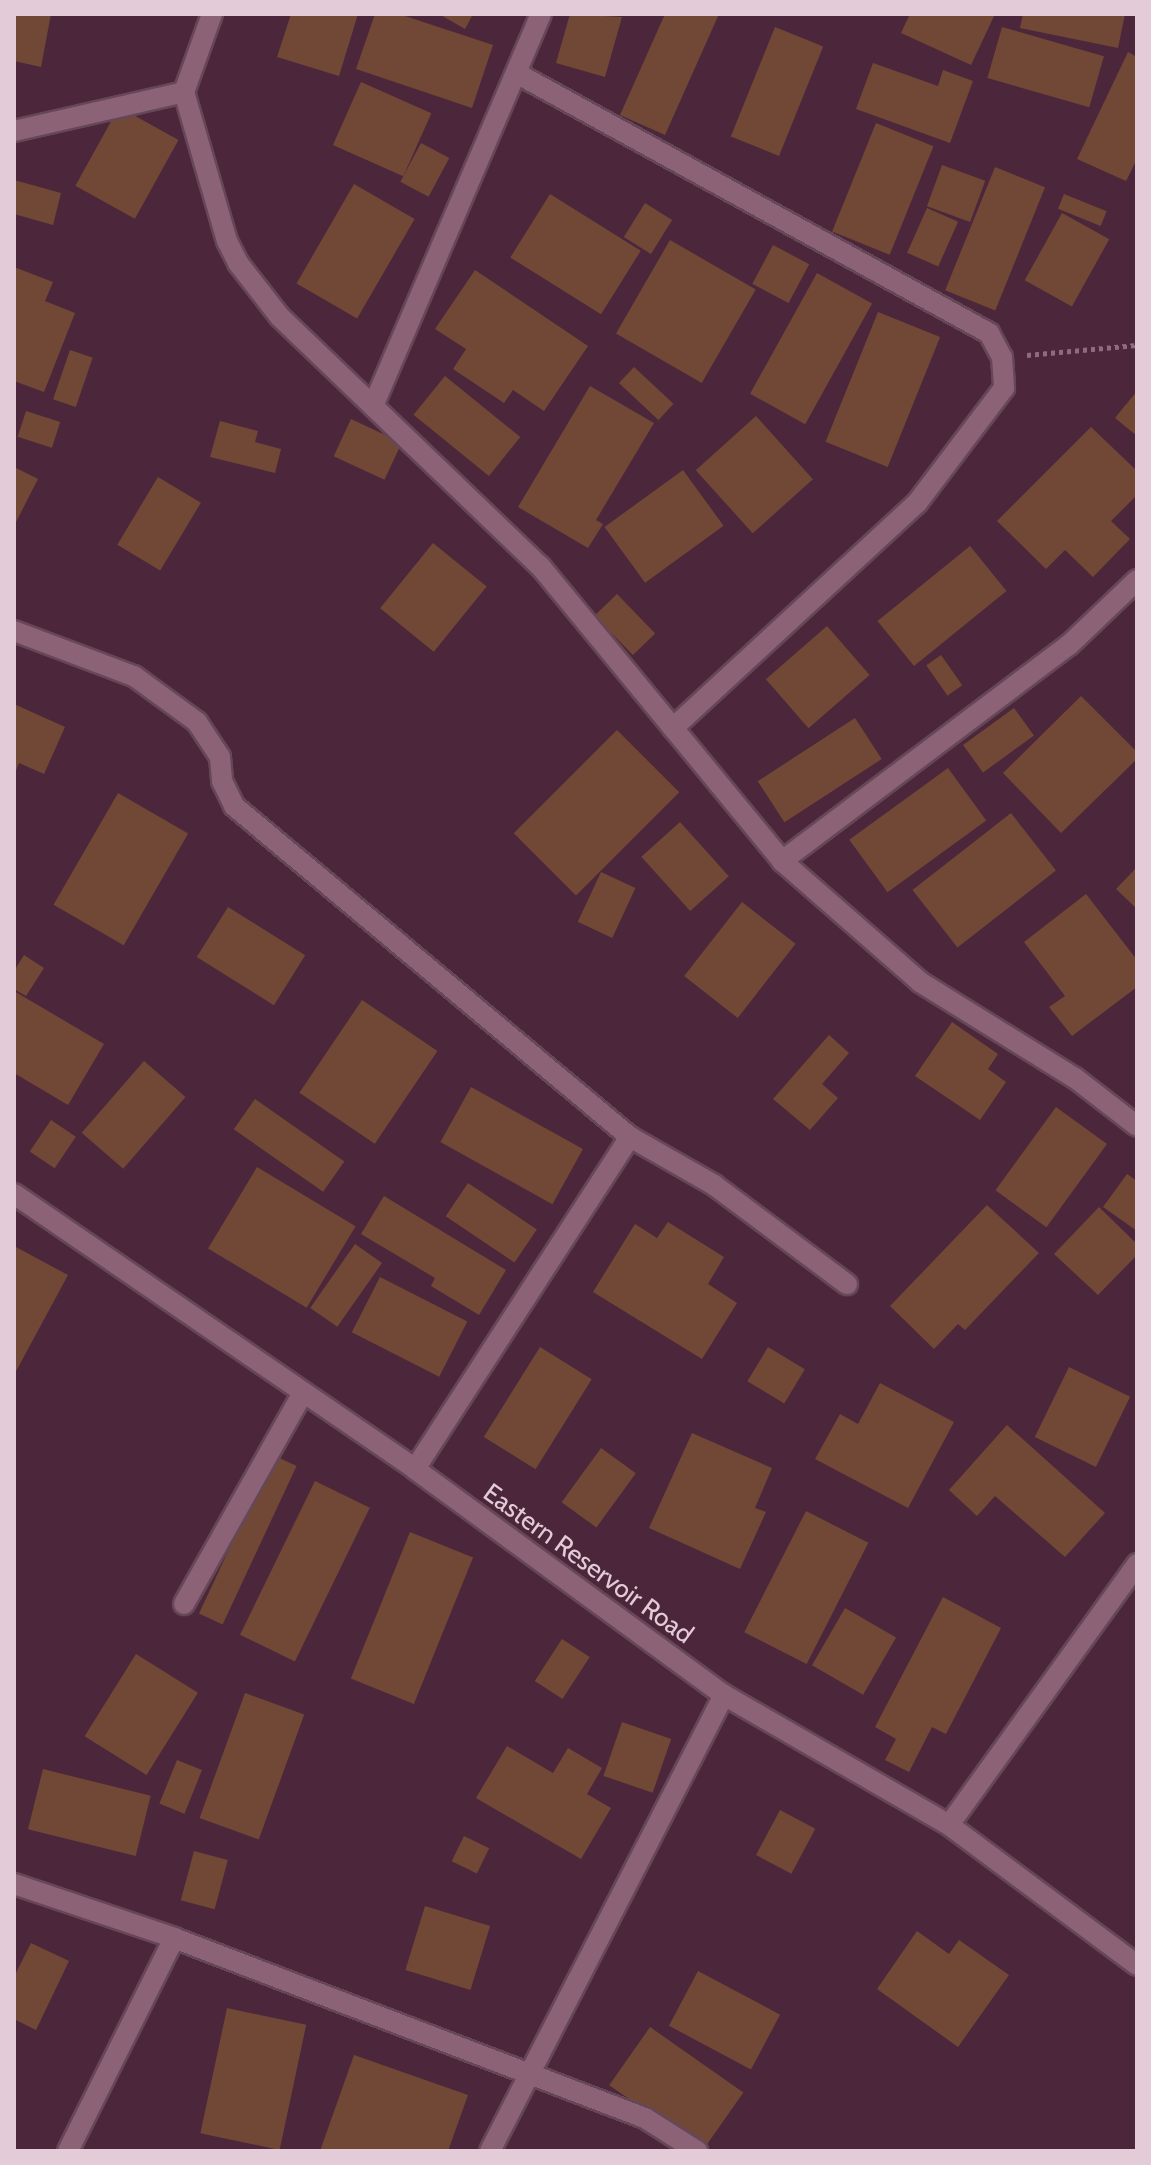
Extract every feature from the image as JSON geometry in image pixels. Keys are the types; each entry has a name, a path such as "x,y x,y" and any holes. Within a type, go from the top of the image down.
{"street":[{"path":"212,14 184,92 238,263 280,317 540,566 782,861 920,982 1075,1078 1137,1126"},
{"path":"373,406 518,74 541,14"},
{"path":"518,74 989,333 1002,357 1004,388 917,503 673,728"},
{"path":"14,131 184,92"},
{"path":"782,861 1069,645 1137,580"},
{"path":"14,631 134,676 197,722 220,757 222,781 234,806 630,1137 714,1185 847,1284"},
{"path":"415,1469 630,1137"},
{"name":"Eastern Reservoir Road","path":"14,1194 415,1469 724,1695 949,1825 1137,1965"},
{"path":"184,1604 303,1393"},
{"path":"949,1825 1137,1564"},
{"path":"490,2151 724,1695"},
{"path":"14,1884 174,1938 411,2027 527,2077 645,2118 697,2151"},
{"path":"68,2151 174,1938"}],"path":[{"path":"1002,357 1137,345"}],"building":[{"path":"14,14 51,14 41,67 14,61"},
{"path":"291,14 358,14 339,76 277,57"},
{"path":"375,14 399,14 493,45 472,108 356,69"},
{"path":"439,14 473,14 465,29"},
{"path":"570,14 622,17 605,77 556,63"},
{"path":"665,14 719,14 665,135 620,115"},
{"path":"910,14 995,14 971,65 901,33"},
{"path":"1023,14 1125,14 1118,48 1020,28"},
{"path":"775,27 823,46 779,156 731,136"},
{"path":"1002,27 1104,56 1089,107 987,78"},
{"path":"1128,52 1137,57 1137,159 1126,181 1077,159"},
{"path":"873,63 938,86 943,70 973,81 950,143 856,109"},
{"path":"361,82 431,113 403,176 333,145"},
{"path":"119,107 178,140 135,219 75,186"},
{"path":"876,123 933,146 890,255 832,231"},
{"path":"421,143 449,158 429,197 400,182"},
{"path":"942,165 985,181 970,222 927,206"},
{"path":"995,167 1045,187 995,311 945,290"},
{"path":"14,180 61,193 53,225 14,214"},
{"path":"354,184 415,219 357,319 296,284"},
{"path":"550,194 641,251 601,314 510,258"},
{"path":"1064,194 1107,211 1101,226 1058,209"},
{"path":"645,203 672,220 651,254 624,237"},
{"path":"927,208 958,222 938,267 907,253"},
{"path":"1062,213 1109,239 1072,307 1025,280"},
{"path":"670,240 756,290 702,383 616,334"},
{"path":"773,245 809,264 789,303 752,284"},
{"path":"14,267 53,282 45,301 75,313 44,392 14,381"},
{"path":"475,270 588,346 544,411 513,390 504,403 453,369 466,349 435,329"},
{"path":"817,273 872,304 805,424 750,394"},
{"path":"878,312 940,337 888,467 826,442"},
{"path":"70,350 93,358 76,407 53,399"},
{"path":"634,367 673,404 658,420 619,383"},
{"path":"445,376 520,437 489,476 414,415"},
{"path":"590,386 654,423 596,520 603,524 588,548 518,507"},
{"path":"1137,391 1137,436 1115,418"},
{"path":"26,411 60,422 52,448 18,437"},
{"path":"756,416 813,479 753,533 696,470"},
{"path":"351,419 402,443 384,480 334,456"},
{"path":"220,421 258,431 255,442 281,449 275,473 210,457"},
{"path":"1091,427 1137,471 1137,495 1111,521 1130,539 1093,577 1065,550 1046,569 997,521"},
{"path":"14,467 38,479 14,526"},
{"path":"683,470 724,526 645,583 605,527"},
{"path":"158,477 201,503 160,570 117,545"},
{"path":"433,543 487,586 434,652 380,608"},
{"path":"970,546 1007,591 914,666 878,621"},
{"path":"617,594 655,634 633,655 595,616"},
{"path":"827,626 870,675 809,728 766,679"},
{"path":"941,655 962,685 947,696 926,665"},
{"path":"1081,696 1137,752 1137,759 1061,833 1003,773"},
{"path":"14,704 65,727 44,774 19,763 14,776"},
{"path":"1014,708 1034,736 983,773 963,745"},
{"path":"855,718 882,759 784,822 758,781"},
{"path":"617,730 679,792 576,895 514,833"},
{"path":"948,768 986,821 888,892 849,840"},
{"path":"118,793 188,834 124,945 54,905"},
{"path":"1011,813 1056,871 957,947 912,890"},
{"path":"680,822 729,876 690,911 641,857"},
{"path":"1137,867 1137,909 1116,889"},
{"path":"601,872 635,888 612,938 578,922"},
{"path":"1086,894 1137,960 1137,987 1072,1036 1049,1007 1065,996 1024,942"},
{"path":"742,902 796,944 738,1018 684,976"},
{"path":"228,907 305,955 274,1005 197,957"},
{"path":"24,955 44,968 26,996 14,989 14,971"},
{"path":"14,991 104,1044 68,1105 14,1073"},
{"path":"362,1000 437,1051 375,1144 299,1093"},
{"path":"952,1022 998,1054 988,1069 1006,1082 980,1120 915,1076"},
{"path":"829,1035 849,1053 822,1084 838,1098 810,1130 773,1099"},
{"path":"144,1061 186,1097 123,1169 82,1133"},
{"path":"471,1087 583,1149 552,1204 440,1142"},
{"path":"255,1099 344,1162 323,1192 234,1129"},
{"path":"1056,1107 1107,1144 1046,1227 995,1190"},
{"path":"51,1120 76,1137 55,1168 30,1152"},
{"path":"257,1167 356,1226 307,1308 208,1248"},
{"path":"1127,1174 1137,1181 1137,1231 1103,1207"},
{"path":"468,1183 537,1229 514,1263 446,1216"},
{"path":"384,1196 506,1270 479,1315 431,1286 435,1278 361,1234"},
{"path":"987,1205 1039,1253 965,1330 958,1324 934,1349 890,1306"},
{"path":"1099,1207 1137,1244 1137,1255 1098,1295 1054,1254"},
{"path":"668,1222 724,1257 708,1284 737,1303 702,1359 593,1292 635,1224 657,1238"},
{"path":"355,1244 382,1263 337,1327 310,1308"},
{"path":"14,1246 68,1275 14,1375"},
{"path":"380,1277 467,1321 439,1377 352,1332"},
{"path":"540,1347 592,1379 536,1469 484,1437"},
{"path":"768,1347 805,1369 784,1403 747,1381"},
{"path":"1069,1367 1130,1397 1096,1467 1035,1437"},
{"path":"880,1383 954,1422 908,1508 815,1459 840,1414 858,1424"},
{"path":"1007,1425 1105,1513 1065,1557 995,1496 977,1516 949,1490"},
{"path":"692,1433 772,1468 755,1508 766,1512 740,1569 649,1528"},
{"path":"601,1448 636,1473 596,1527 562,1502"},
{"path":"273,1455 297,1466 223,1625 199,1614"},
{"path":"315,1481 370,1508 295,1661 240,1635"},
{"path":"806,1511 868,1543 807,1664 744,1632"},
{"path":"410,1532 473,1557 414,1704 351,1678"},
{"path":"943,1597 1001,1628 946,1734 932,1727 909,1772 885,1760 896,1739 875,1727"},
{"path":"845,1608 896,1638 863,1695 812,1665"},
{"path":"562,1639 590,1657 562,1699 535,1681"},
{"path":"136,1654 198,1693 147,1775 85,1736"},
{"path":"245,1693 304,1715 259,1840 200,1818"},
{"path":"622,1722 671,1739 653,1793 603,1776"},
{"path":"507,1746 553,1773 568,1748 602,1768 587,1794 611,1808 581,1859 476,1798"},
{"path":"177,1760 202,1770 184,1814 159,1804"},
{"path":"43,1769 151,1796 136,1856 28,1829"},
{"path":"780,1810 815,1829 791,1874 756,1855"},
{"path":"464,1836 489,1848 477,1873 452,1861"},
{"path":"194,1851 228,1860 215,1909 181,1900"},
{"path":"425,1906 490,1926 470,1990 405,1970"},
{"path":"917,1931 949,1954 959,1940 1009,1975 958,2047 877,1989"},
{"path":"31,1943 69,1961 36,2030 14,2019 14,1977"},
{"path":"698,1971 780,2015 751,2069 669,2026"},
{"path":"227,2008 306,2025 280,2150 200,2133"},
{"path":"650,2027 743,2092 703,2151 609,2085"},
{"path":"354,2055 468,2095 448,2151 320,2151"}]}
